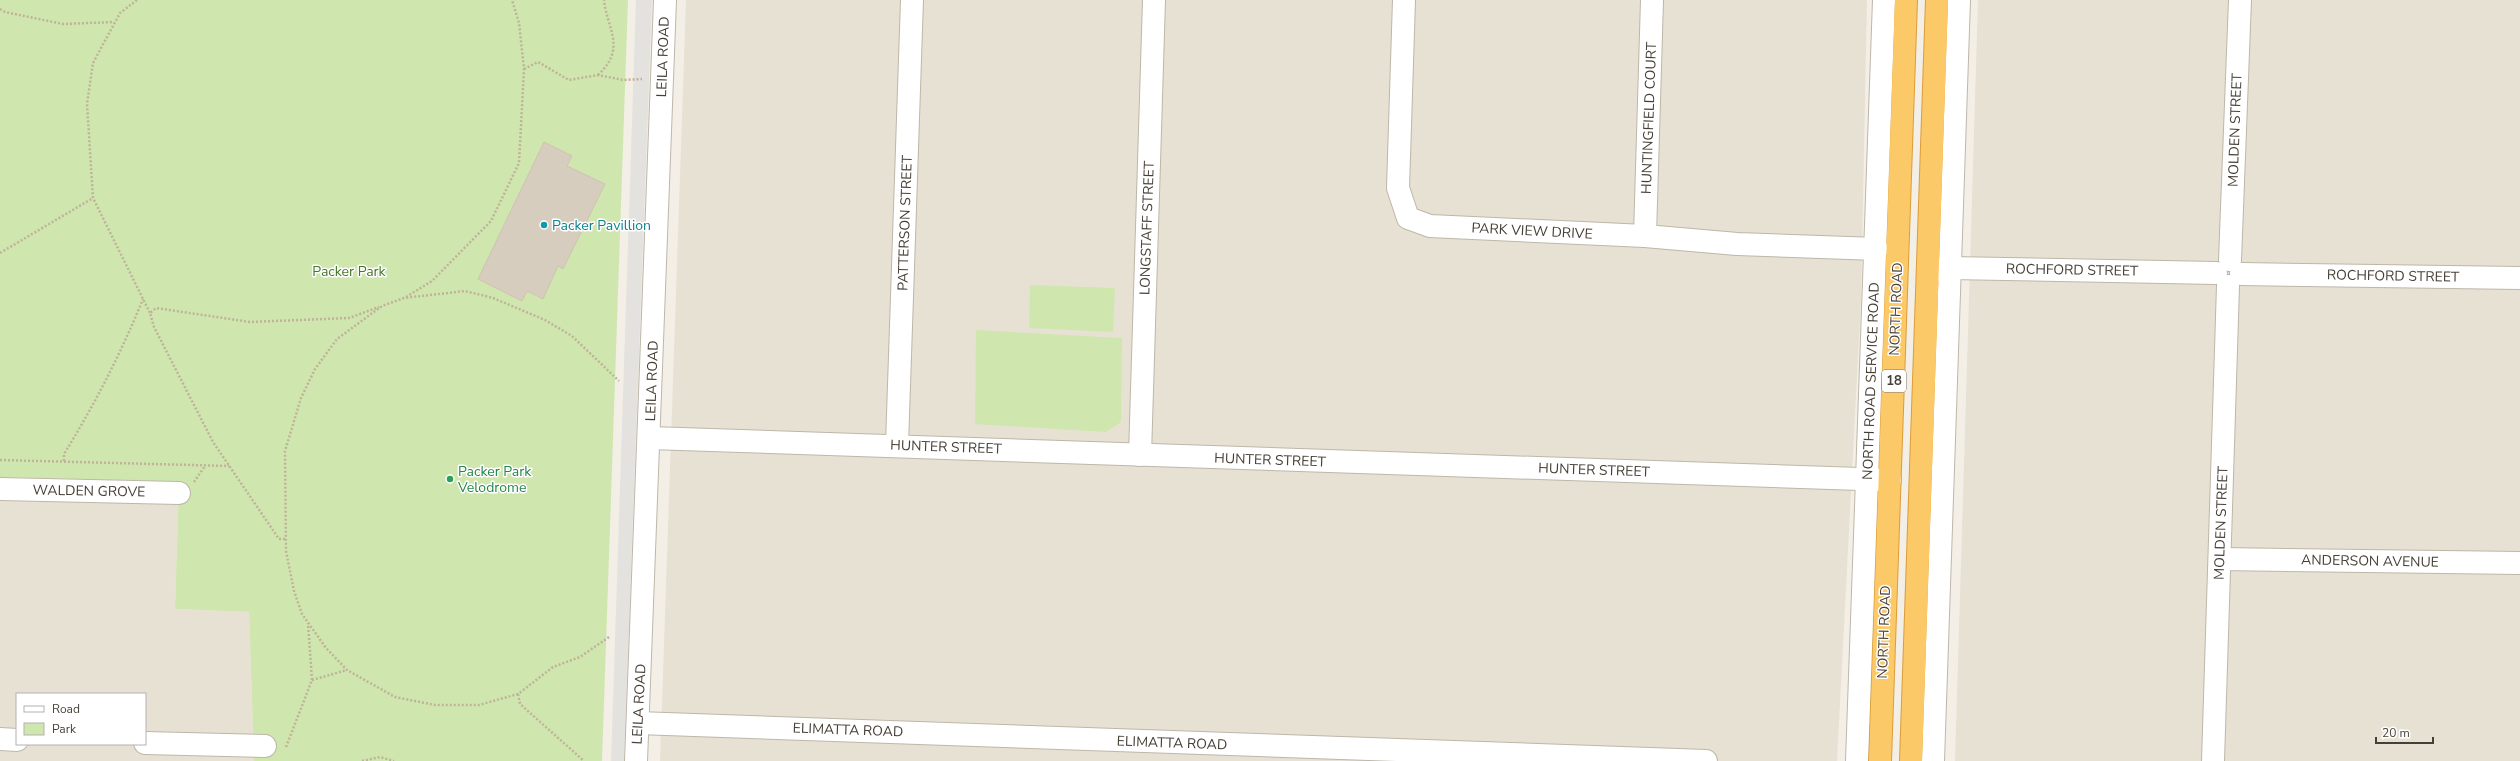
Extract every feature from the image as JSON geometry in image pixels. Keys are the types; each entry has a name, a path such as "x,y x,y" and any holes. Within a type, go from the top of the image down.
{"highway":[{"name":"NORTH ROAD","path":"1880,761 1906,0"},
{"name":"18","path":"1911,761 1929,271 1936,0"},
{"path":"1898,269 1929,271"}],"street":[{"name":"LEILA ROAD","path":"636,761 650,438 665,0"},
{"name":"PATTERSON STREET","path":"897,445 912,0"},
{"name":"LONGSTAFF STREET","path":"1140,455 1154,0"},
{"name":"PARK VIEW DRIVE","path":"1404,0 1398,188 1408,218 1430,226 1645,236 1737,244 1876,249"},
{"name":"HUNTINGFIELD COURT","path":"1645,236 1652,0"},
{"name":"NORTH ROAD SERVICE ROAD","path":"1857,761 1884,0"},
{"path":"1932,761 1959,0"},
{"name":"MOLDEN STREET","path":"2213,761 2229,273 2240,0"},
{"name":"ROCHFORD STREET","path":"1929,271 1950,268 2520,278"},
{"name":"HUNTER STREET","path":"650,438 897,445 1140,455 1890,480"},
{"name":"WALDEN GROVE","path":"0,488 179,493"},
{"name":"ANDERSON AVENUE","path":"2220,559 2520,563"},
{"name":"ELIMATTA ROAD","path":"638,722 1218,753 1706,761"},
{"path":"0,739 16,740"},
{"path":"146,743 274,748"}],"path":[{"path":"137,0 120,12 93,63 87,104 93,198 143,298 150,313 154,327 213,442 279,539 285,539"},
{"path":"150,313 156,308 250,322 349,318 404,298 432,281 491,221 519,163 524,69 519,23 512,0"},
{"path":"598,75 613,50 613,31 604,0"},
{"path":"0,9 5,12 63,24 115,22"},
{"path":"524,69 538,62 569,80 598,75 623,80 662,78"},
{"path":"0,254 93,198"},
{"path":"404,298 465,291 493,298 546,320 572,336 618,381"},
{"path":"64,461 64,454 89,414 116,363 143,298"},
{"path":"382,306 337,339 315,369 301,398 285,451 285,539 294,591 302,614 326,648 347,670 395,697 435,705 479,705 518,694 553,667 580,656 609,637"},
{"path":"0,460 230,466"},
{"path":"274,748 296,724 312,680 308,622"},
{"path":"312,680 347,670"},
{"path":"518,694 520,704 584,761"},
{"path":"362,761 380,757 394,761"}],"shaded area":[{"path":"636,0 652,0 624,761 611,761"},
{"path":"686,0 1867,0 1861,300 1837,761 660,761"},
{"path":"1978,0 2520,0 2520,761 1955,761"},
{"path":"0,477 179,482 175,609 249,612 254,761 0,761"}],"green space":[{"name":"Packer Park","path":"0,0 628,0 602,761 254,761 249,612 175,609 179,482 0,477"},
{"path":"1030,285 1115,288 1113,332 1029,328"},
{"path":"976,330 1122,338 1121,422 1106,432 975,424"}],"building":[{"name":"Packer Pavillion","path":"544,142 572,156 567,166 605,184 563,269 558,266 543,299 527,291 522,301 478,279"}],"place":[{"name":"Packer Pavillion","path":"544,225"},
{"name":"Packer Park Velodrome","path":"450,479"}]}
